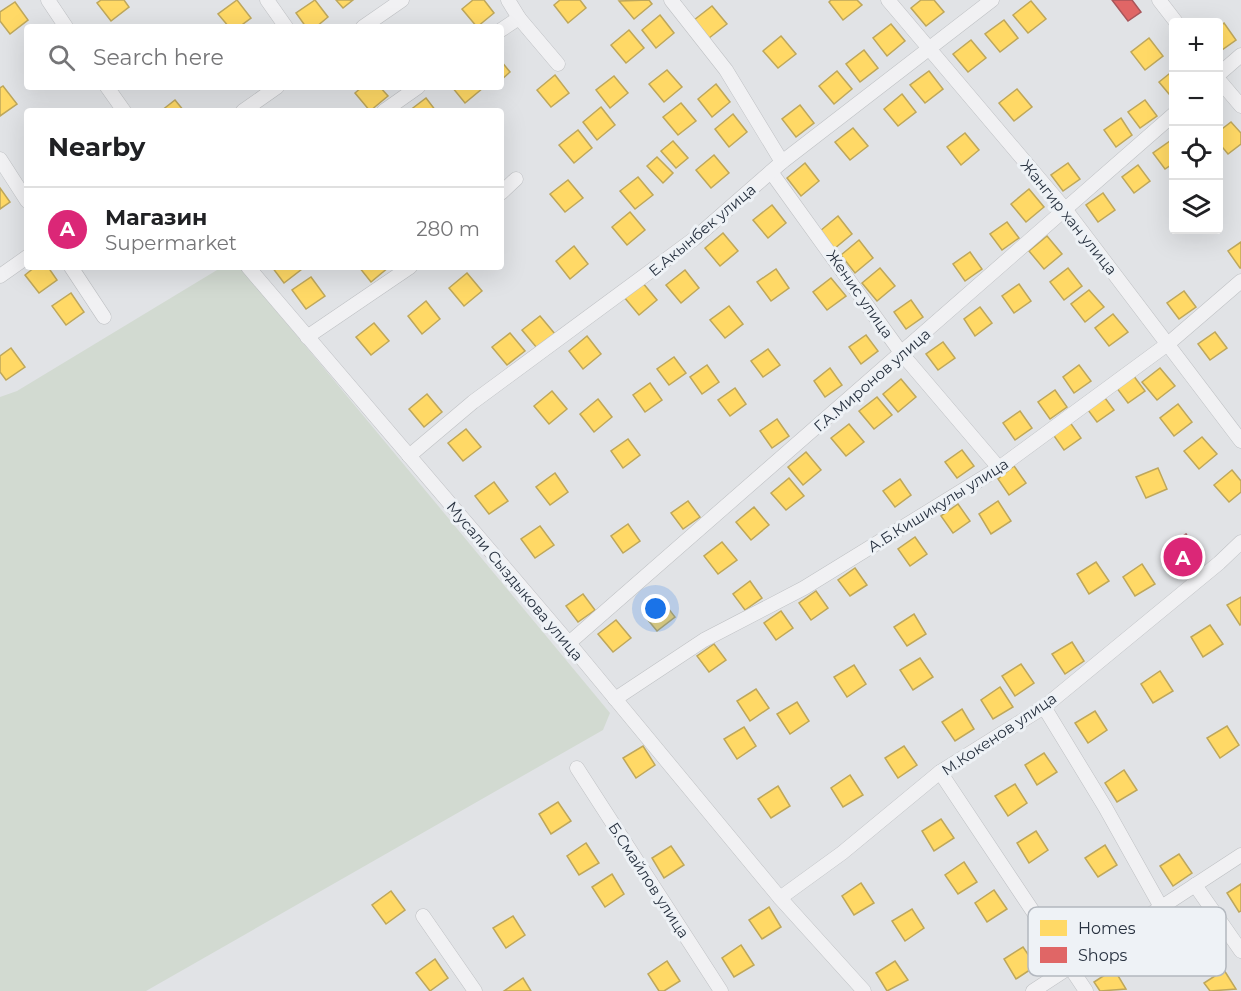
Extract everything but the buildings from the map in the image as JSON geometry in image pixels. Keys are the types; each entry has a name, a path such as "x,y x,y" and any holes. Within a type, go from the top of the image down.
{"street":[{"path":"48,0 64,24"},
{"path":"267,0 284,24"},
{"path":"367,24 402,0"},
{"path":"508,0 519,18 558,64"},
{"path":"671,0 726,70 782,162"},
{"name":"Жангир хан улица","path":"888,0 1065,209 1241,441"},
{"name":"Е.Акынбек улица","path":"409,456 473,402 694,239 782,162 992,0"},
{"path":"1159,0 1173,18"},
{"path":"504,28 519,18"},
{"path":"1223,72 1241,55"},
{"path":"1223,83 1241,106"},
{"path":"109,90 122,108"},
{"path":"247,108 273,90"},
{"path":"388,108 414,90"},
{"name":"Г.А.Миронов улица","path":"569,643 902,354 1169,118"},
{"path":"0,159 24,196"},
{"name":"Женис улица","path":"771,172 902,354 999,468"},
{"path":"504,190 516,179"},
{"path":"0,276 24,259"},
{"path":"72,270 104,317"},
{"name":"Мусали Сыздыкова улица","path":"251,270 569,643 780,898 864,991"},
{"path":"307,337 406,270"},
{"name":"А.Б.Кишикулы улица","path":"615,699 704,640 804,588 999,468 1168,343 1241,281"},
{"name":"М.Кокенов улица","path":"780,898 842,853 940,772 1044,707 1219,563 1241,542"},
{"path":"1044,707 1105,807 1160,907"},
{"name":"Б.Смайлов улица","path":"577,768 721,991"},
{"path":"940,772 1030,907"},
{"path":"1162,907 1241,855"},
{"path":"1195,885 1210,907"},
{"path":"423,916 475,991"},
{"path":"1226,929 1241,951"},
{"path":"1033,991 1057,976"},
{"path":"1076,976 1086,991"}],"shaded area":[{"path":"217,270 242,270 610,713 603,730 146,991 0,991 0,397 17,391"}],"place":[{"name":"Магазин","path":"1183,557"}]}
